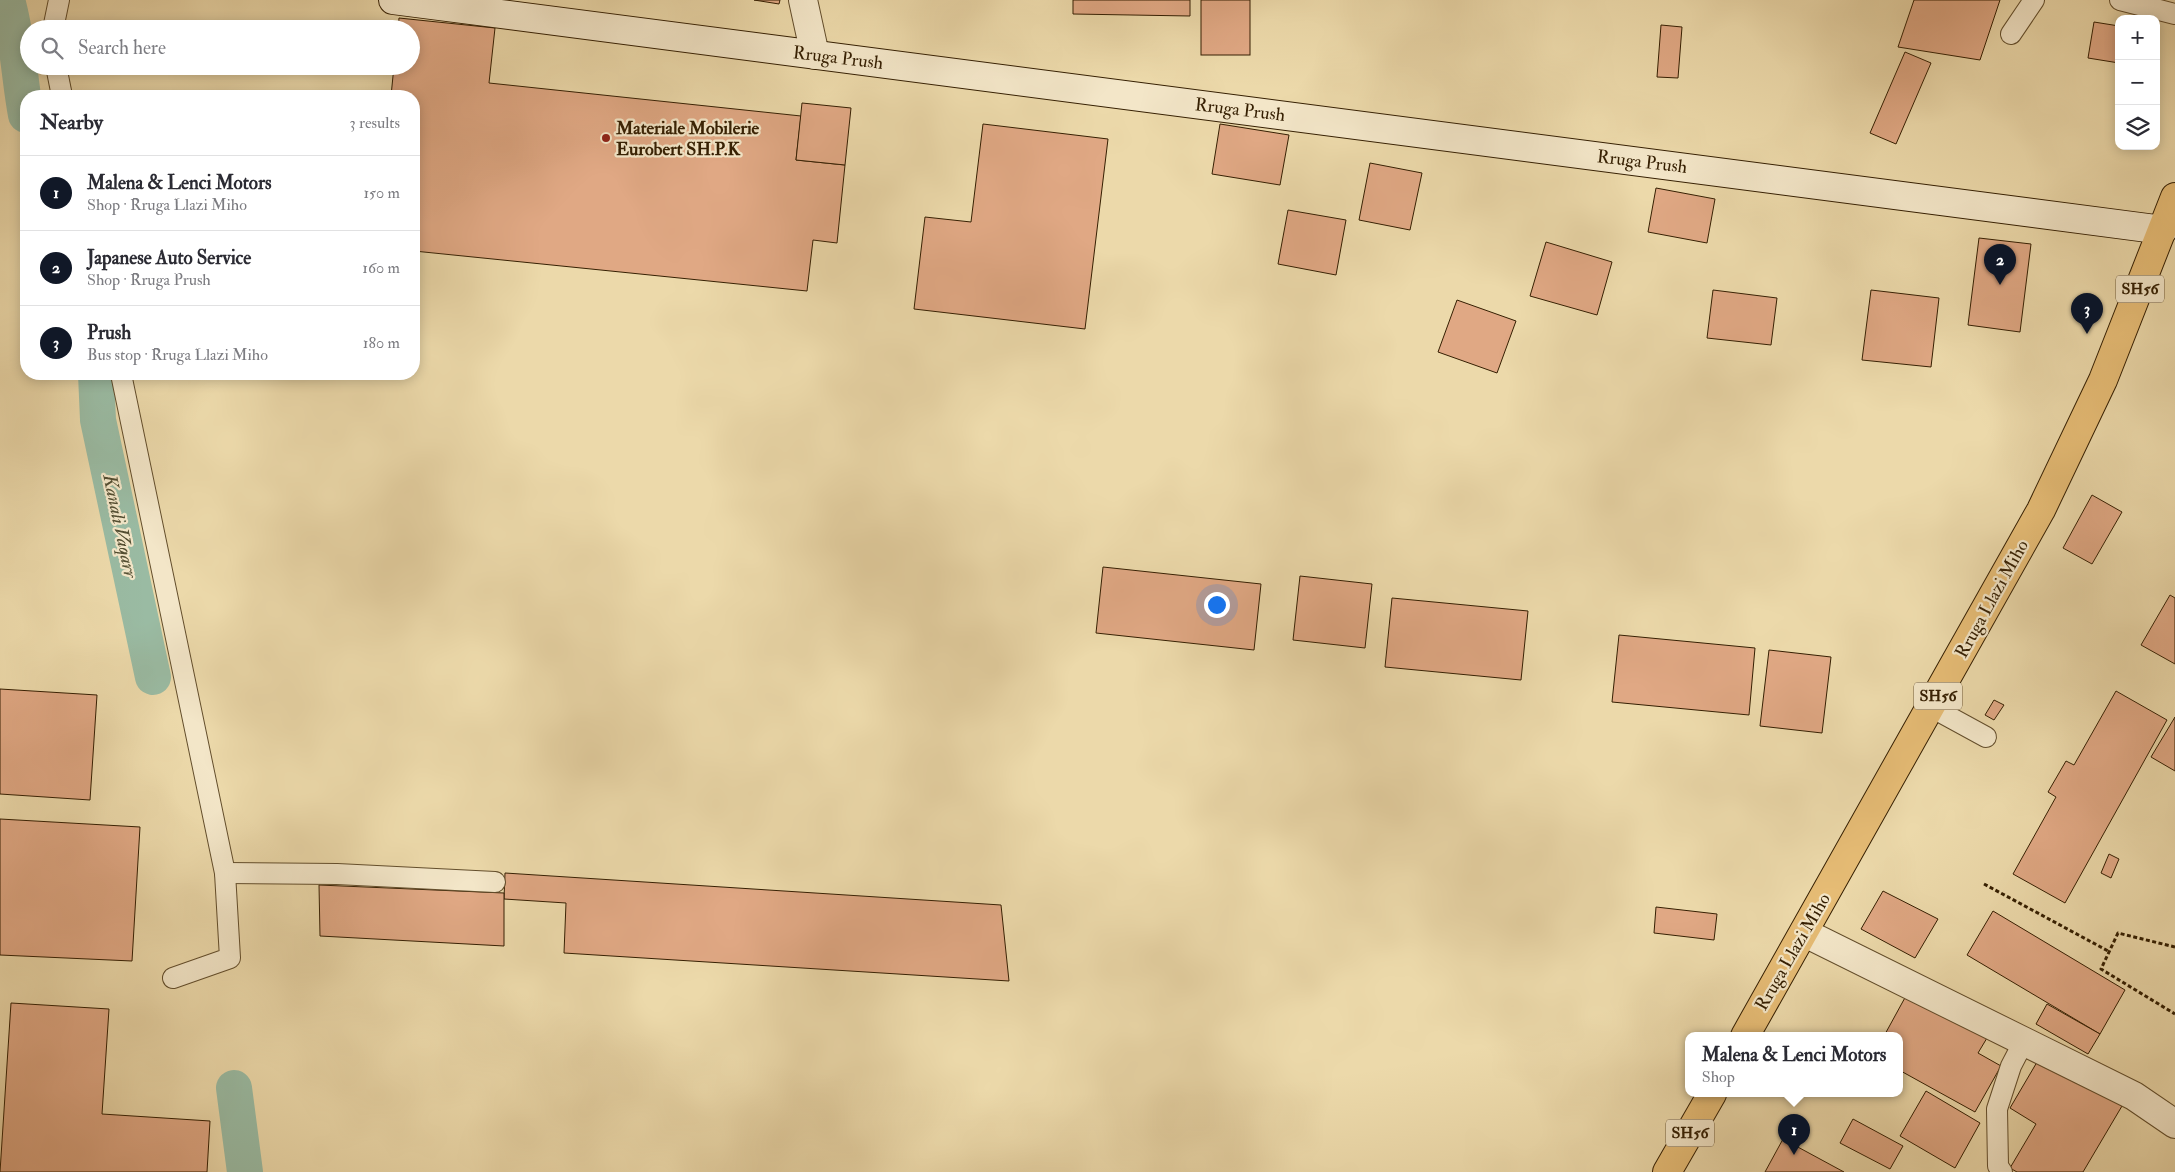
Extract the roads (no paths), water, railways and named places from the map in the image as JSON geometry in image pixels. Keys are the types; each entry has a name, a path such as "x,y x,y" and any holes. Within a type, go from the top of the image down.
{"main road":[{"name":"Rruga Llazi Miho","path":"1747,1032 1805,933 2041,510 2103,380 2175,197"},
{"name":"SH56","path":"1667,1172 1710,1097"}],"street":[{"name":"Rruga Prush","path":"393,0 2163,230"},
{"path":"803,0 814,55"},
{"path":"1805,933 2134,1096 2175,1124"}],"lane":[{"path":"55,20 58,0"},
{"path":"2011,34 2034,0"},
{"path":"2120,0 2175,14"},
{"path":"58,75 61,90"},
{"path":"121,380 225,873 230,958 173,978"},
{"path":"1931,707 1986,737"},
{"path":"225,873 337,874 495,882"},
{"path":"2002,1172 1998,1166 1997,1109 2011,1066 2024,1041"}],"waterway":[{"name":"Kanali Vaqarr","path":"7,0 14,29 20,72"},
{"name":"Kanali Vaqarr","path":"20,75 23,90"},
{"name":"Kanali Vaqarr","path":"96,380 98,420 153,677"},
{"name":"Kanali Vaqarr","path":"234,1088 245,1172"}],"place":[{"name":"Materiale Mobilerie Eurobert SH.P.K","path":"606,138"},
{"name":"Japanese Auto Service","path":"2000,285"},
{"name":"Prush","path":"2087,334"},
{"name":"Malena & Lenci Motors","path":"1794,1155"}]}
